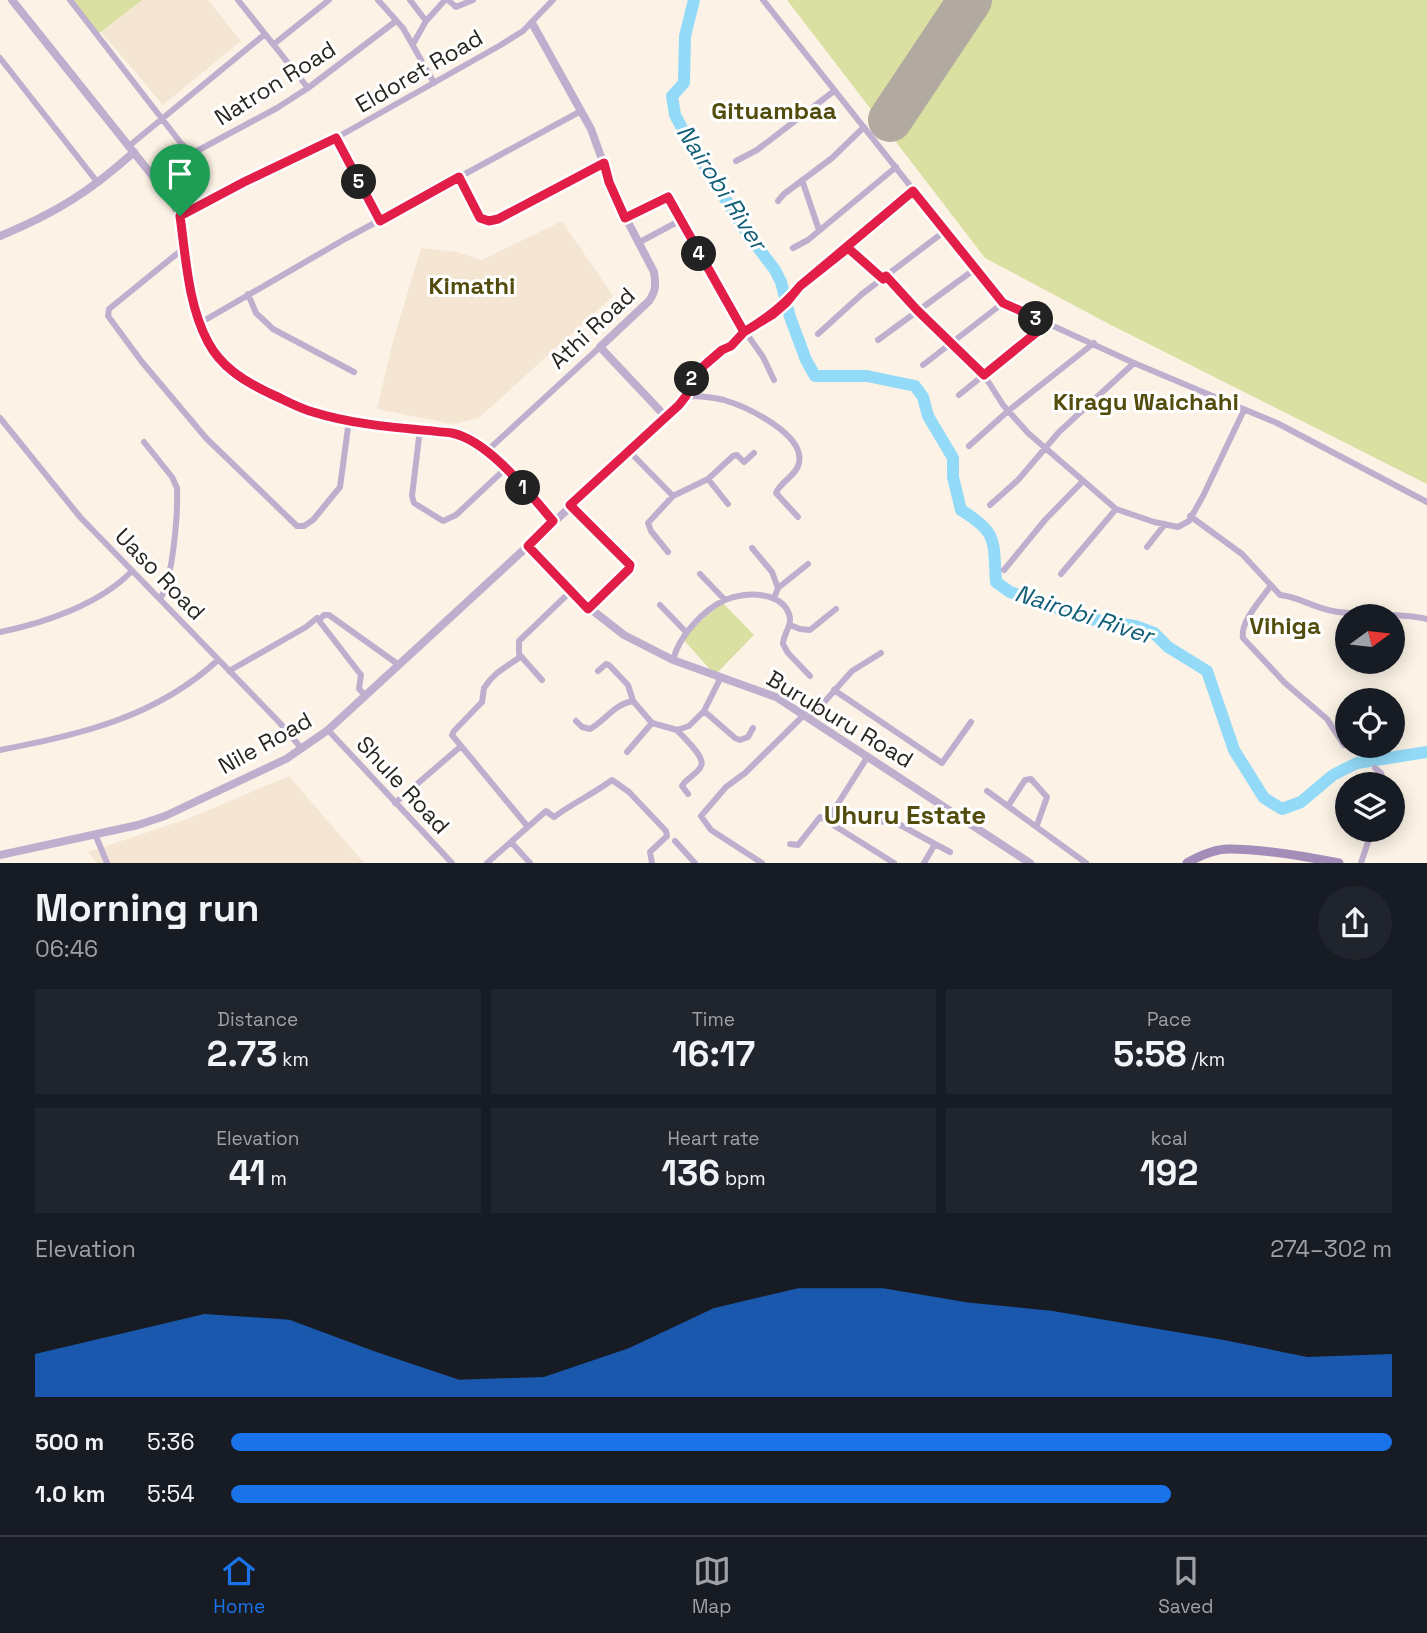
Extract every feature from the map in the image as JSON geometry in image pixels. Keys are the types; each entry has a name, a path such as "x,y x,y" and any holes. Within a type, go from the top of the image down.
{"main road":[{"path":"1187,863 1199,856 1227,849 1339,863"}],"street":[{"path":"12,0 158,181 180,216 192,297 200,323 216,356 240,377 309,411 349,421 466,436 488,450 553,521"},
{"name":"Natron Road","path":"70,0 180,142 195,152 277,108 308,88 396,21"},
{"path":"238,0 308,88"},
{"path":"274,44 329,0"},
{"path":"378,0 413,44 434,83"},
{"path":"410,0 426,21"},
{"path":"413,44 426,21 446,0 456,7 473,0"},
{"name":"Eldoret Road","path":"180,216 336,138 499,46 532,23 553,0"},
{"path":"763,0 1003,303 1134,363 1277,423 1427,502"},
{"name":"Athi Road","path":"488,450 655,293 654,272 625,218 581,111 532,23"},
{"path":"0,236 58,210 98,183 163,117 265,34"},
{"path":"0,58 98,183"},
{"path":"736,161 757,150 834,91"},
{"path":"200,323 581,111"},
{"path":"778,201 832,158 864,127"},
{"path":"336,138 380,221"},
{"path":"459,177 480,218 489,221 498,219 604,163"},
{"path":"793,248 820,230 896,167"},
{"path":"803,180 820,230"},
{"path":"600,347 666,416 686,396 696,373 722,350 731,346 744,332 772,315 800,286 913,191"},
{"path":"625,218 666,197 744,332 763,357 774,380"},
{"path":"638,243 681,220"},
{"path":"818,334 945,231"},
{"path":"184,248 109,309 108,316 142,362 206,438 298,526 304,526 313,520 340,487 349,421"},
{"path":"848,248 884,278 984,375 1008,411 1028,433 1116,509 1165,524 1182,526 1189,520 1203,496 1244,410"},
{"path":"878,340 975,269"},
{"path":"248,294 256,313 273,329 354,372"},
{"path":"923,365 1003,303"},
{"path":"959,395 1048,323"},
{"path":"969,446 1008,411 1094,343"},
{"path":"990,505 1017,480 1059,432 1134,363"},
{"path":"686,396 705,396 746,408 766,419 794,443 799,457 797,469 776,493 798,517"},
{"name":"Nile Road","path":"0,855 165,816 302,749 328,730 666,416"},
{"name":"Uaso Road","path":"1,423 65,500 302,749"},
{"path":"420,429 412,496 414,503 443,521 456,515 505,469"},
{"path":"144,442 172,477 177,488 171,568 166,592 160,599"},
{"path":"630,452 673,496"},
{"path":"668,552 648,523 673,496 708,479 733,456 737,455 744,462 754,453"},
{"path":"708,479 728,504"},
{"path":"1004,570 1045,520 1083,481"},
{"path":"570,505 630,565 588,609"},
{"path":"1061,575 1116,509"},
{"path":"1190,516 1242,554 1280,595 1332,611 1427,618"},
{"path":"1147,547 1165,524"},
{"name":"Buruburu Road","path":"528,546 588,609 624,635 673,660 776,697 1030,863"},
{"path":"752,548 772,572 778,588"},
{"path":"774,598 778,588 808,564"},
{"path":"0,632 49,619 107,591 132,571"},
{"path":"700,574 725,600"},
{"path":"1271,585 1242,629 1243,638 1285,683 1327,719 1335,731"},
{"path":"541,680 520,657 519,640 570,592"},
{"path":"673,660 686,632 699,619 725,600 754,595 774,598 787,610 790,625 783,639 785,649 810,676"},
{"path":"660,605 686,632"},
{"path":"790,625 810,630 836,609"},
{"path":"319,620 324,615 329,615 399,665"},
{"path":"229,671 306,627 315,618 360,675 359,689 366,695"},
{"path":"762,863 711,830 701,816 726,787 746,774 852,671 881,653"},
{"path":"520,657 490,680 484,688 482,702 454,731 453,738 528,827"},
{"path":"0,750 78,733 122,720 178,692 218,660"},
{"path":"598,671 606,664 609,665 628,685 633,701 652,723 677,730 700,755 701,766 682,786 688,794"},
{"path":"677,730 690,726 704,712 720,677"},
{"path":"834,690 942,763 971,722"},
{"path":"576,721 582,727 590,729 615,708 633,701"},
{"path":"704,712 740,740 748,737 753,729"},
{"path":"627,752 652,723"},
{"name":"Shule Road","path":"328,730 452,863"},
{"path":"395,803 460,747"},
{"path":"827,821 867,756"},
{"path":"1375,768 1380,772"},
{"path":"1008,806 1024,780 1031,779 1047,797 1037,825"},
{"path":"487,863 546,811 554,817 572,803 593,794 614,780 666,831 667,836 650,852 652,863"},
{"path":"987,791 1086,863"},
{"path":"790,844 795,846 801,843 820,817 894,863"},
{"path":"874,822 891,820 950,852"},
{"path":"95,834 107,863"},
{"path":"675,841 695,863"},
{"path":"511,842 530,863"},
{"path":"1361,863 1368,842"},
{"path":"924,863 936,844"}],"shaded area":[{"path":"74,0 208,0 241,41 163,105"},
{"path":"562,221 613,296 479,418 452,424 377,409 393,341 421,248 456,252 482,260"},
{"path":"289,776 364,863 97,863 88,852 190,818"}],"green space":[{"path":"71,0 142,0 98,34"},
{"path":"787,0 1427,0 1427,484 1111,325 985,258"},
{"path":"722,602 754,635 715,675 682,638"}],"waterway":[{"name":"Nairobi River","path":"694,0 685,36 684,83 672,96 675,115 747,233 775,270 806,360 815,376 867,376 915,386 923,397 928,416 953,458 953,477 961,510 982,525 992,539 996,582 1010,592 1090,619 1135,626 1154,633 1168,647 1207,671 1234,750 1264,798 1282,809 1301,802 1333,775 1357,763 1427,752"}],"runway":[{"path":"890,120 970,0"}],"district":[{"name":"Gituambaa","path":"774,110"},
{"name":"Kimathi","path":"472,285"},
{"name":"Kiragu Waichahi","path":"1146,401"},
{"name":"Vihiga","path":"1285,625"},
{"name":"Uhuru Estate","path":"905,815"}],"route":[{"path":"180,216 194,306 206,340 228,368 253,385 313,412 349,421 466,436 488,450 553,521 528,546 588,609 630,565 570,505 679,405 696,373 722,350 731,346 744,332 772,315 800,286 848,248 883,279 886,276 984,375 1048,323 1003,303 913,191 800,286 787,302 772,315 744,332 668,197 625,218 609,182 604,163 498,219 489,221 480,218 459,177 380,221 336,138 180,216"}]}
